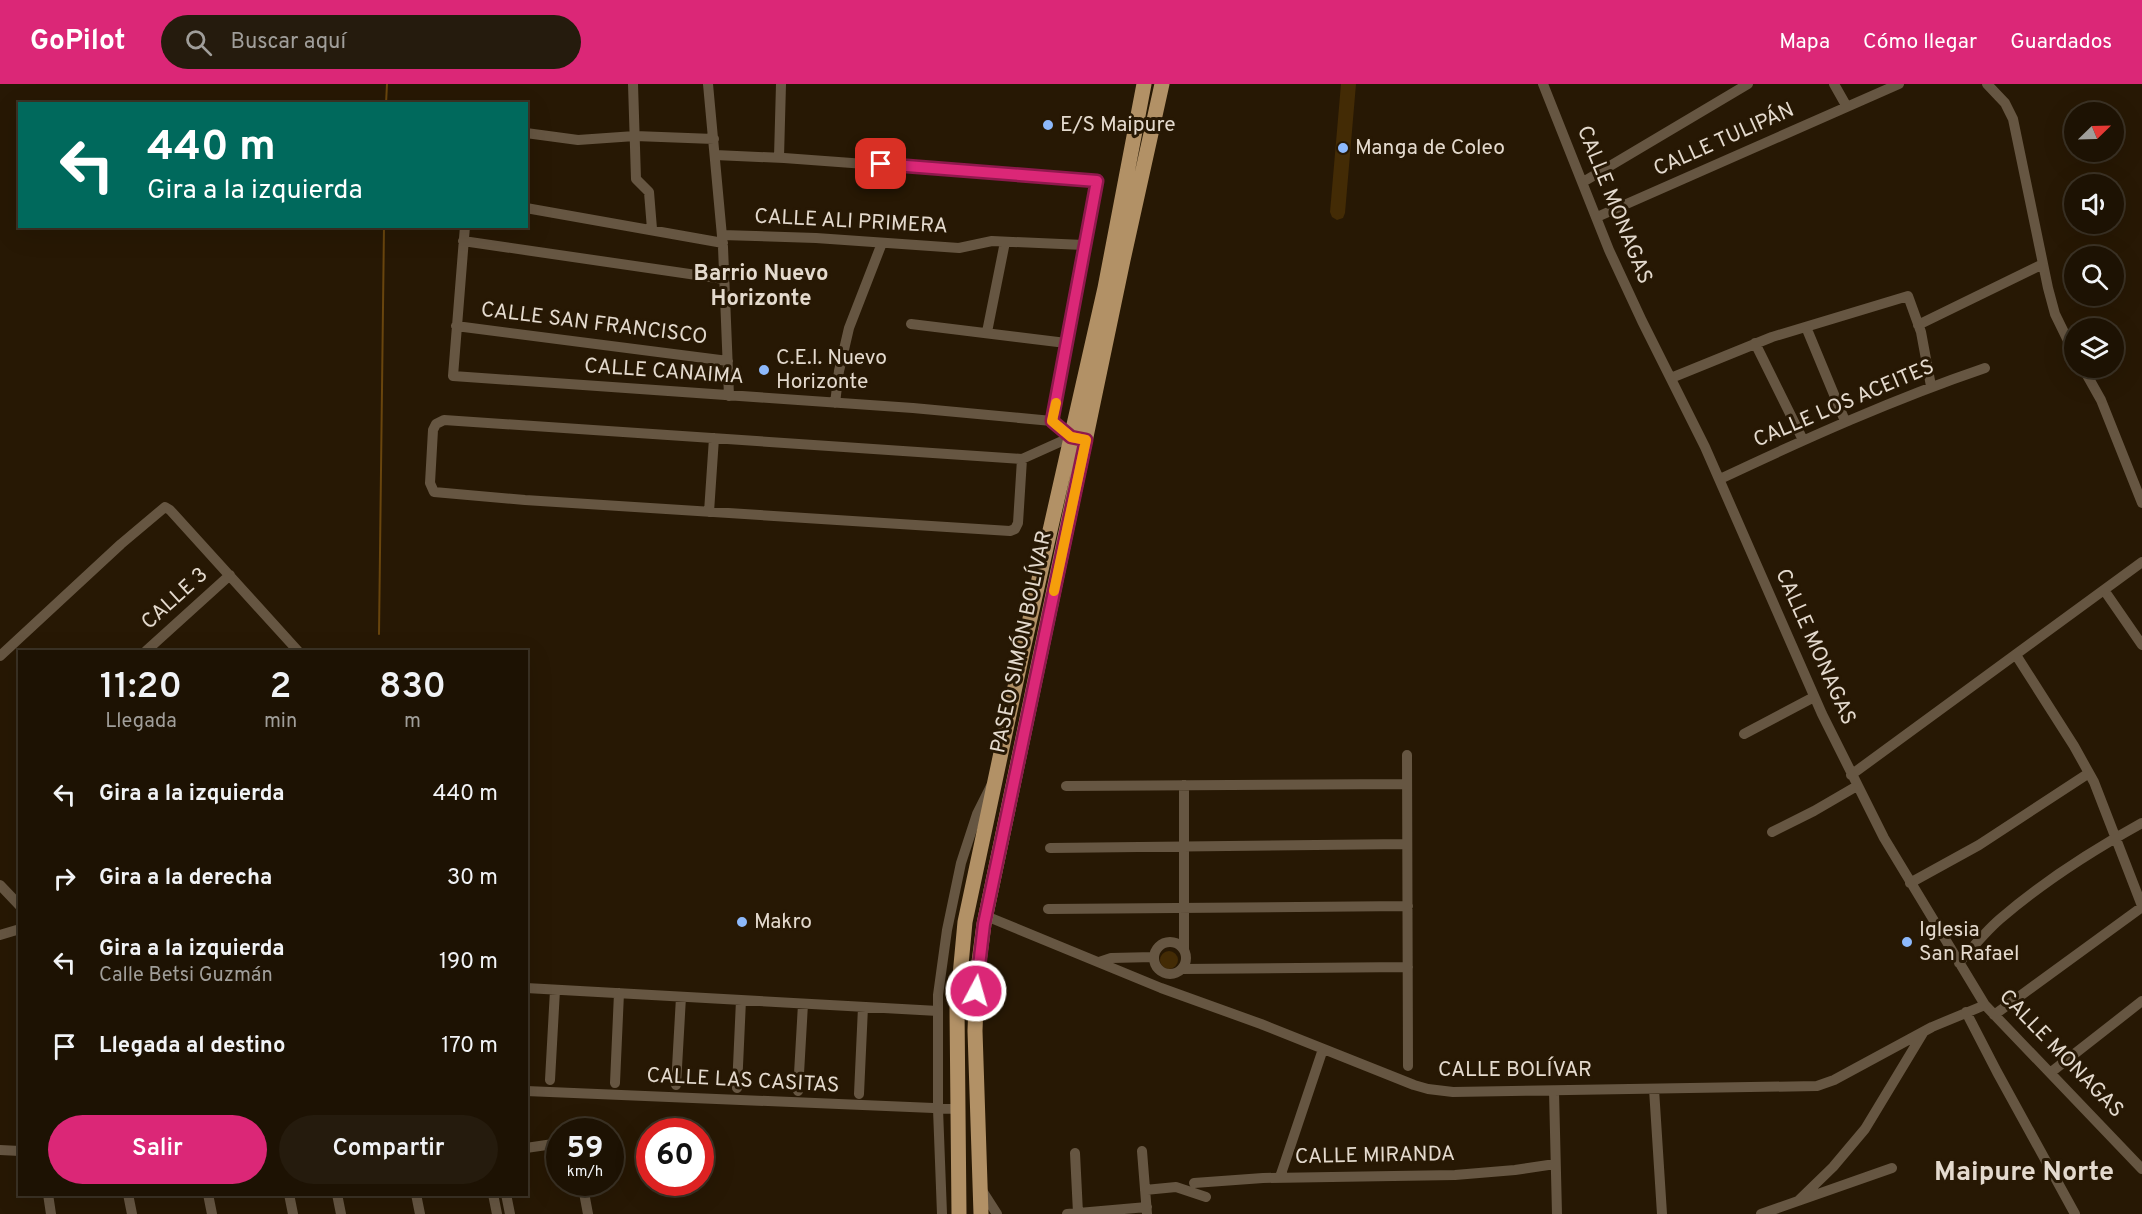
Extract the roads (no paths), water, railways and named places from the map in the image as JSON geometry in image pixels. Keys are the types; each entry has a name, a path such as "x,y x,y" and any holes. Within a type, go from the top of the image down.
{"main road":[{"name":"PASEO SIMÓN BOLÍVAR","path":"981,1214 976,1004 986,916 1079,439 1144,84"},
{"name":"PASEO SIMÓN BOLÍVAR","path":"959,1214 957,999 967,910 995,778 1079,439 1162,84"},
{"path":"967,910 986,916"}],"street":[{"path":"633,84 636,179 649,192 652,229"},
{"path":"708,84 723,239 729,396"},
{"path":"779,157 780,84"},
{"name":"CALLE MONAGAS","path":"1543,84 1609,250 1720,479 1814,697 1884,838 1985,1005 2142,1169"},
{"path":"1583,182 1748,84"},
{"path":"1834,84 1847,107"},
{"name":"CALLE TULIPÁN","path":"1597,217 1899,84"},
{"path":"1988,84 2005,103 2013,119 2043,264 2055,314 2064,332"},
{"path":"528,133 578,140 635,136 714,140"},
{"path":"715,155 779,157 1097,181 1052,421 1079,439"},
{"name":"CALLE ALI PRIMERA","path":"528,208 723,239 807,237 959,248 986,242 1084,245"},
{"path":"456,326 465,228"},
{"path":"463,241 724,279"},
{"path":"987,332 1005,242"},
{"path":"835,403 846,339 882,243"},
{"path":"1918,325 2043,264"},
{"path":"1671,378 1755,344 1908,296 1918,325 1931,386"},
{"path":"911,324 1066,343"},
{"name":"CALLE SAN FRANCISCO","path":"456,326 728,361"},
{"name":"CALLE CANAIMA","path":"456,326 453,376 1052,421"},
{"path":"1806,327 1845,422"},
{"path":"1755,344 1803,440"},
{"name":"CALLE LOS ACEITES","path":"1720,479 1845,422 1931,386 1985,368"},
{"path":"2089,378 2101,400 2142,503"},
{"path":"1022,459 1018,523 1012,531 439,494 430,487 434,427 444,420 1022,459 1079,439"},
{"path":"709,512 714,438"},
{"path":"0,656 163,508 170,510 297,650"},
{"path":"1851,775 2142,562"},
{"name":"CALLE 3","path":"159,647 230,575"},
{"path":"2104,590 2142,645"},
{"path":"1994,1015 2142,906 2089,773 2016,655"},
{"path":"1744,734 1814,697"},
{"path":"1407,755 1408,1066"},
{"path":"1910,883 1979,845 2089,773"},
{"name":"PASEO SIMÓN BOLÍVAR","path":"942,1214 938,1109 938,995 947,930 961,863 981,803 995,778"},
{"path":"1066,786 1407,784"},
{"path":"1184,785 1184,949 1186,962 1175,974 1163,973 1156,967 1154,957 1158,947 1165,943 1177,944 1184,949"},
{"path":"1772,832 1857,786"},
{"path":"1959,963 2001,918 2055,877 2142,822"},
{"path":"1050,848 1407,844"},
{"path":"0,885 18,904"},
{"path":"1047,909 1408,906"},
{"name":"CALLE BOLÍVAR","path":"986,916 1323,1050 1428,1089 1453,1092 1817,1086 1834,1080 1925,1031 1985,1005"},
{"path":"0,935 18,930"},
{"path":"1099,962 1111,958 1154,957"},
{"path":"1182,969 1408,967"},
{"path":"528,988 938,1011"},
{"path":"550,1080 555,990"},
{"path":"615,1083 619,993"},
{"path":"676,1085 681,997"},
{"path":"737,1088 741,1000"},
{"path":"2050,1073 2142,1001"},
{"path":"798,1091 803,1004"},
{"path":"859,1094 863,1007"},
{"path":"1966,1012 2075,1214"},
{"path":"1799,1200 1833,1167 1865,1129 1925,1031"},
{"path":"1280,1177 1323,1050"},
{"path":"1654,1089 1662,1214"},
{"name":"CALLE LAS CASITAS","path":"528,1091 957,1109"},
{"path":"1554,1091 1557,1214"},
{"path":"528,1148 546,1145"},
{"path":"0,1150 18,1151"},
{"path":"1075,1153 1073,1214 1147,1210 1142,1151"},
{"name":"CALLE MIRANDA","path":"1194,1183 1280,1177 1455,1175 1556,1164"},
{"path":"1761,1214 1892,1168"},
{"path":"980,1187 997,1214"},
{"path":"1145,1190 1176,1187 1206,1197"},
{"path":"48,1196 51,1214"},
{"path":"128,1196 132,1214"},
{"path":"208,1196 212,1214"},
{"path":"289,1196 292,1214"},
{"path":"337,1196 341,1214"},
{"path":"416,1196 420,1214"},
{"path":"493,1196 496,1214"},
{"path":"506,1196 510,1214"},
{"path":"585,1196 588,1214"}],"waterway":[{"path":"386,102 387,84"},
{"path":"379,634 384,228"}],"place":[{"name":"E/S Maipure","path":"1048,125"},
{"name":"Manga de Coleo","path":"1343,148"},
{"name":"C.E.I. Nuevo Horizonte","path":"764,370"},
{"name":"Makro","path":"742,922"},
{"name":"Iglesia San Rafael","path":"1907,942"}],"district":[{"name":"Barrio Nuevo Horizonte","path":"761,286"},
{"name":"Maipure Norte","path":"2024,1173"}]}
